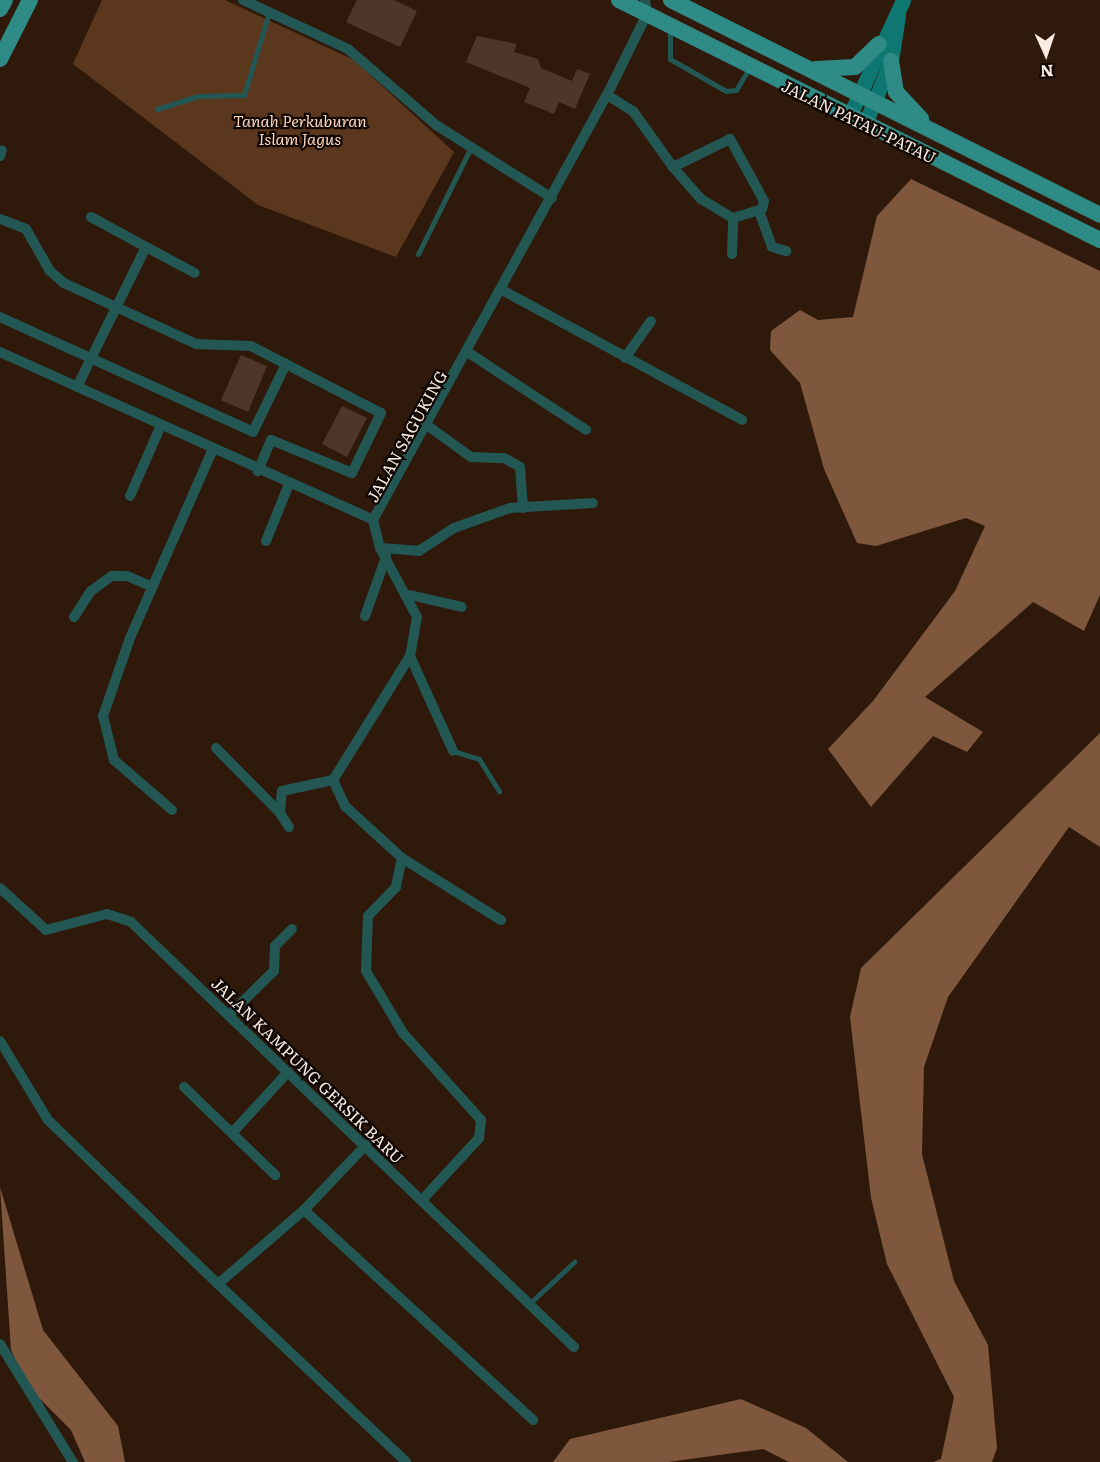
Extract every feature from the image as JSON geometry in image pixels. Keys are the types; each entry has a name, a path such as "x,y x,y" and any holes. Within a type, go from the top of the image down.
{"main road":[{"path":"0,9 5,0"},
{"path":"0,59 30,0"},
{"name":"JALAN PATAU-PATAU","path":"619,0 646,7 670,26 1100,240"},
{"name":"JALAN PATAU-PATAU","path":"671,0 1100,216"},
{"path":"849,117 879,44 901,6"},
{"path":"865,124 891,61 901,6"},
{"path":"807,68 843,71 879,44"},
{"path":"891,61 902,102 939,134"}],"street":[{"path":"243,0 362,58 436,125 552,198"},
{"name":"JALAN SAGUKING","path":"0,352 258,471 373,520 469,353 607,95 646,7"},
{"path":"607,95 633,111 673,167 701,199 733,218 759,211"},
{"path":"673,167 730,139 764,201 759,211 772,247 786,251"},
{"path":"91,217 195,273"},
{"path":"732,254 733,218"},
{"path":"0,219 26,229 57,278 196,344 243,343 378,408 380,419 352,473 89,360 0,317"},
{"path":"77,387 146,247"},
{"path":"502,290 742,420"},
{"path":"625,358 651,321"},
{"path":"469,353 586,430"},
{"path":"254,432 286,364"},
{"path":"130,496 160,425"},
{"path":"428,426 471,457 504,458 520,467 522,508"},
{"path":"258,471 271,440"},
{"path":"172,810 124,773 104,729 105,708 153,587 213,449"},
{"path":"266,541 289,484"},
{"path":"383,553 419,551 454,528 522,508 593,503"},
{"path":"280,813 282,791 333,780 410,656 417,617 410,594 383,553 373,520"},
{"path":"365,616 383,553"},
{"path":"74,617 91,591 112,576 127,576 153,587"},
{"path":"410,594 462,607"},
{"path":"410,656 453,751"},
{"path":"216,748 280,813 289,827"},
{"path":"333,780 345,806 402,858 501,920"},
{"path":"402,858 396,887 368,916 366,971 403,1033 481,1120 479,1138 422,1200"},
{"name":"JALAN KAMPUNG GERSIK BARU","path":"0,888 46,930 97,915 124,917 366,1145 574,1347"},
{"path":"229,1015 274,971 275,946 292,929"},
{"path":"0,1041 48,1120 406,1462"},
{"path":"232,1133 288,1072"},
{"path":"184,1087 275,1175"},
{"path":"218,1284 304,1210 366,1145"},
{"path":"304,1210 533,1420"},
{"path":"0,1344 73,1462"}],"lane":[{"path":"157,109 198,96 244,95 269,12"},
{"path":"670,26 670,59 726,91 736,90 750,67"},
{"path":"418,254 471,147"},
{"path":"453,751 478,759 499,791"},
{"path":"529,1304 574,1262"}],"green space":[{"name":"Tanah Perkuburan Islam Jagus","path":"102,0 225,0 354,60 454,152 396,257 258,205 73,64"}],"shaded area":[{"path":"911,179 1100,271 1100,595 1084,631 1033,602 925,697 983,732 967,752 933,736 871,807 828,749 873,701 955,591 985,526 966,518 876,546 857,543 824,469 800,383 770,350 771,331 800,310 818,320 853,317 877,216"},
{"path":"1100,733 1100,847 1069,827 948,997 924,1067 922,1154 954,1281 988,1345 997,1448 992,1462 933,1462 941,1459 954,1397 887,1264 871,1198 850,1017 861,968"},
{"path":"0,1187 43,1330 118,1426 125,1462 85,1462 71,1430 28,1387 11,1350"},
{"path":"741,1399 806,1428 848,1462 789,1462 763,1449 668,1462 553,1462 570,1439"}],"building":[{"path":"357,0 394,0 417,11 400,47 346,22"},
{"path":"477,36 517,44 514,52 538,59 541,68 572,81 577,69 590,74 575,109 559,102 554,114 524,102 530,88 466,62"},
{"path":"241,355 267,366 248,412 221,400"},
{"path":"342,406 367,418 347,457 322,444"}]}
